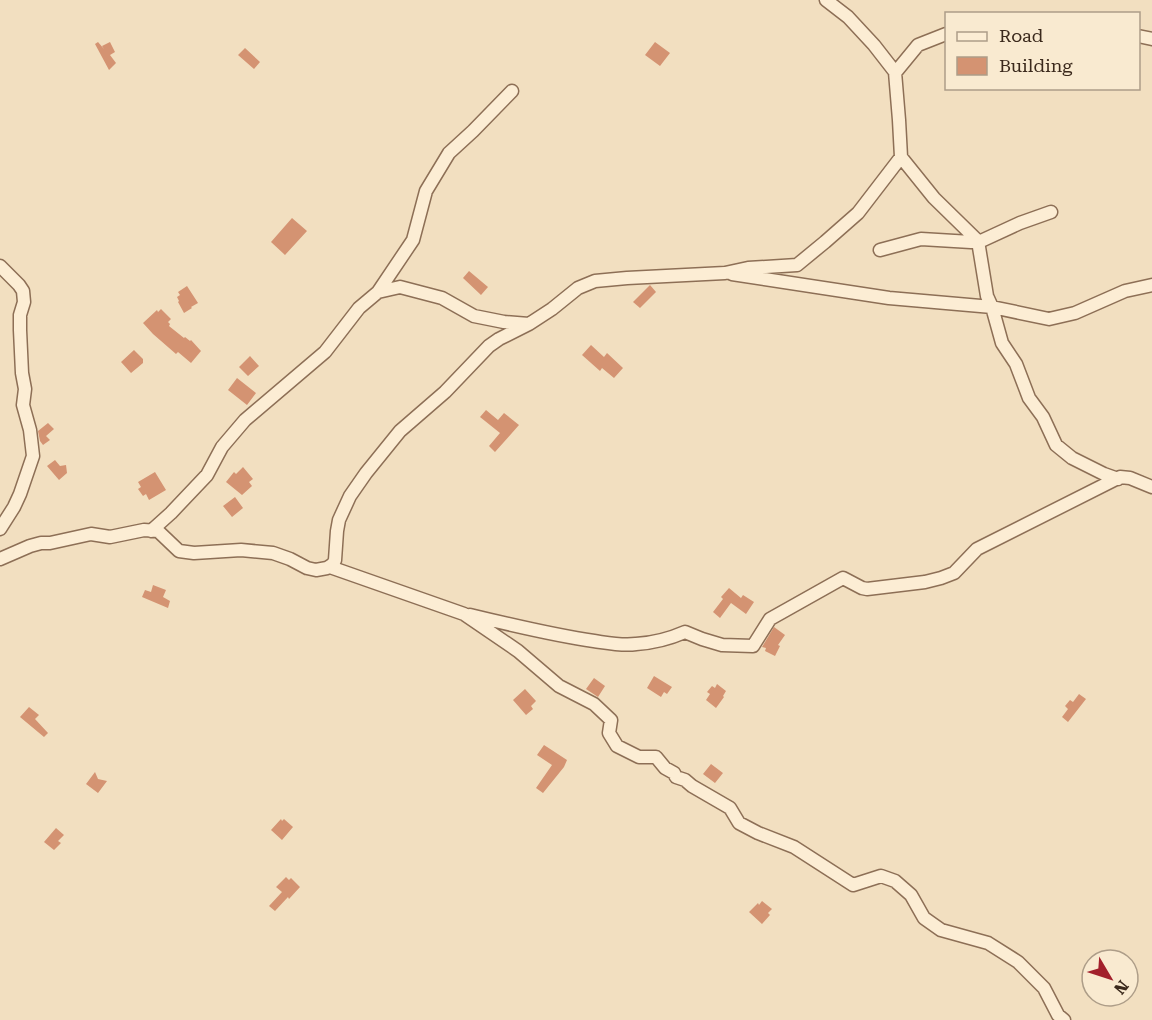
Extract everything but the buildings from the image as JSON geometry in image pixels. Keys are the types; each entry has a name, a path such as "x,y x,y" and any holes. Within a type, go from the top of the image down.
{"street":[{"path":"826,0 848,17 874,45 895,73 901,157 934,198 978,242 987,296 1002,343 1016,364 1029,398 1043,417 1056,445 1072,458 1118,479"},
{"path":"895,73 918,45 945,34"},
{"path":"151,531 207,475 222,447 245,420 325,352 358,308 378,292 413,240 426,191 449,153 512,91"},
{"path":"725,273 748,268 797,265 858,213 901,157"},
{"path":"880,250 921,239 978,242 1051,212"},
{"path":"0,266 20,285 23,291 24,302 20,315 20,330 25,389 23,405 30,430 33,456 17,500 0,529"},
{"path":"0,559 41,543 91,534 110,537 144,530 158,531 179,551 194,553 241,550 273,553 307,568 321,570 330,567 335,560 336,531 343,509 366,473 389,444 409,423 446,392 489,346 529,324 578,288 595,281 725,273 889,298 992,307 1049,319 1075,313 1125,291 1152,285"},
{"path":"378,292 400,287 442,298 474,316 529,324"},
{"path":"330,567 464,614 562,636 620,645 666,640 686,632 722,645 753,646 770,619 843,578 867,589 941,578 954,573 976,549 1122,477 1152,487"},
{"path":"464,614 518,651 560,686 594,704 611,720 609,733 617,746 639,757 656,757 676,777 685,780 730,808 739,823 794,847 853,885 881,876 895,881 911,895 924,918 941,930 988,943 1018,962 1044,988 1058,1015 1064,1020"}]}
